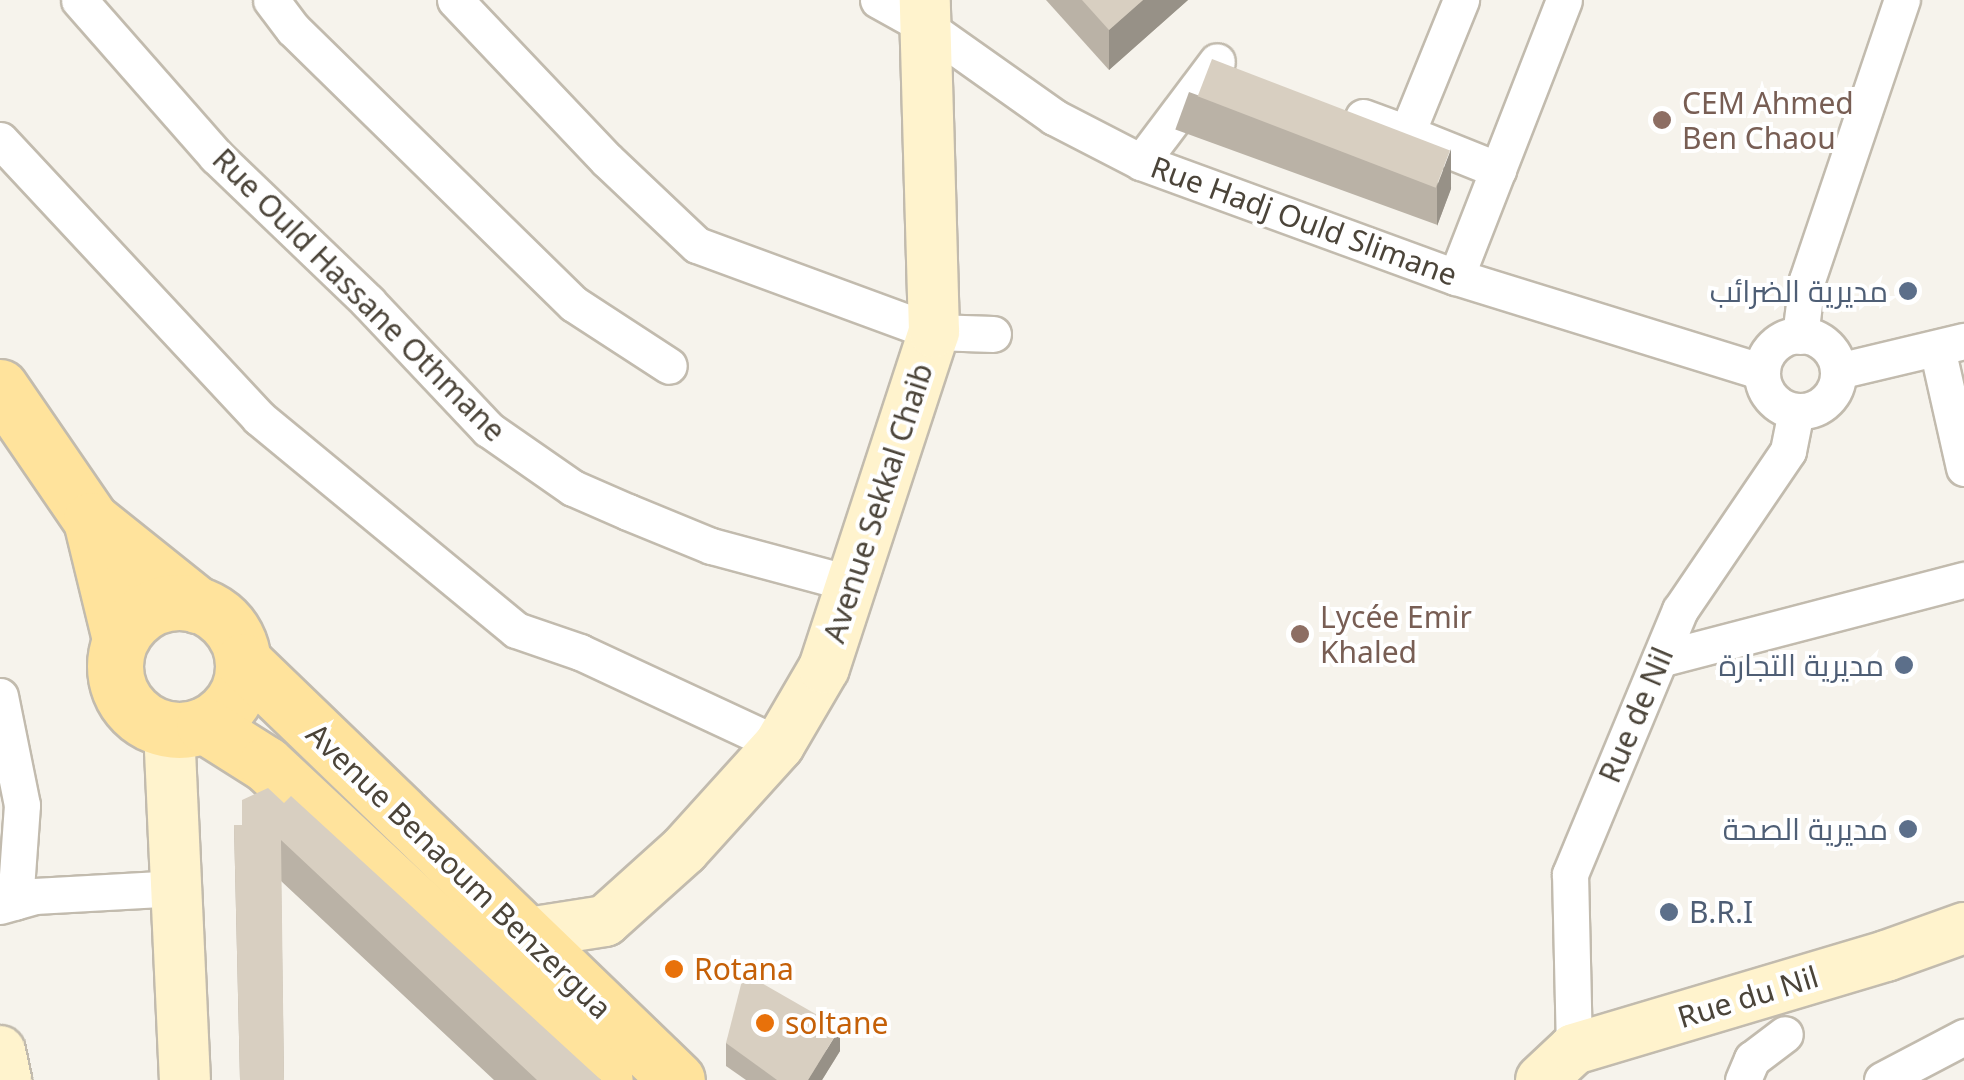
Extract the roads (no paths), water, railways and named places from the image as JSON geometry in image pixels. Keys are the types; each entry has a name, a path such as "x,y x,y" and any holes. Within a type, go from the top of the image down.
{"main road":[{"path":"4,397 90,520 229,626 243,661 242,676 229,706 186,727 147,721 128,706 118,686 114,662 120,639 134,620 152,608 175,602 198,605"},
{"path":"90,520 120,639"},
{"name":"Avenue Benaoum Benzergua","path":"243,661 677,1080"},
{"name":"Avenue Benaoum Benzergua","path":"186,727 266,764 604,1080"}],"street":[{"name":"Rue Ould Hassane Othmane","path":"79,0 216,156 368,302 488,429 572,488 628,512 711,546 853,584"},
{"path":"271,0 294,29 574,304 670,366"},
{"path":"455,0 607,160 698,245 934,332 992,334"},
{"name":"Rue Hadj Ould Slimane","path":"878,0 926,14 1054,116 1140,162 1456,277 1762,372"},
{"path":"1407,133 1461,0"},
{"path":"1456,277 1564,0"},
{"path":"1800,336 1807,280 1902,0"},
{"name":"Avenue Sekkal Chaib","path":"605,921 684,850 779,745 824,668 934,332 926,14"},
{"path":"1140,162 1214,60 1249,73"},
{"path":"1336,106 1498,170"},
{"path":"0,140 259,418 516,630 580,652 779,745"},
{"path":"1800,336 1818,340 1828,348 1838,371 1832,394 1824,403 1796,410 1769,395 1762,372 1771,349 1781,340 1800,336"},
{"path":"1838,371 1950,344 1964,468"},
{"name":"Rue de Nil","path":"1556,1070 1570,874 1680,610 1788,451 1796,410"},
{"path":"1660,659 1964,580"},
{"path":"0,696 22,805 8,904 34,896 179,888"},
{"path":"186,727 179,888 186,1080"},
{"path":"522,934 605,921 588,996"},
{"name":"Rue du Nil","path":"1556,1070 1964,928"},
{"path":"1743,1080 1752,1058 1785,1034"},
{"path":"1882,1080 1964,1037"},
{"path":"0,1051 6,1080"}],"place":[{"name":"CEM Ahmed Ben Chaou","path":"1662,120"},
{"name":"مديرية الضرائب","path":"1908,291"},
{"name":"Lycée Emir Khaled","path":"1300,634"},
{"name":"مديرية التجارة","path":"1904,665"},
{"name":"مديرية الصحة","path":"1908,829"},
{"name":"B.R.I","path":"1669,912"},
{"name":"Rotana","path":"674,969"},
{"name":"soltane","path":"765,1023"}]}
